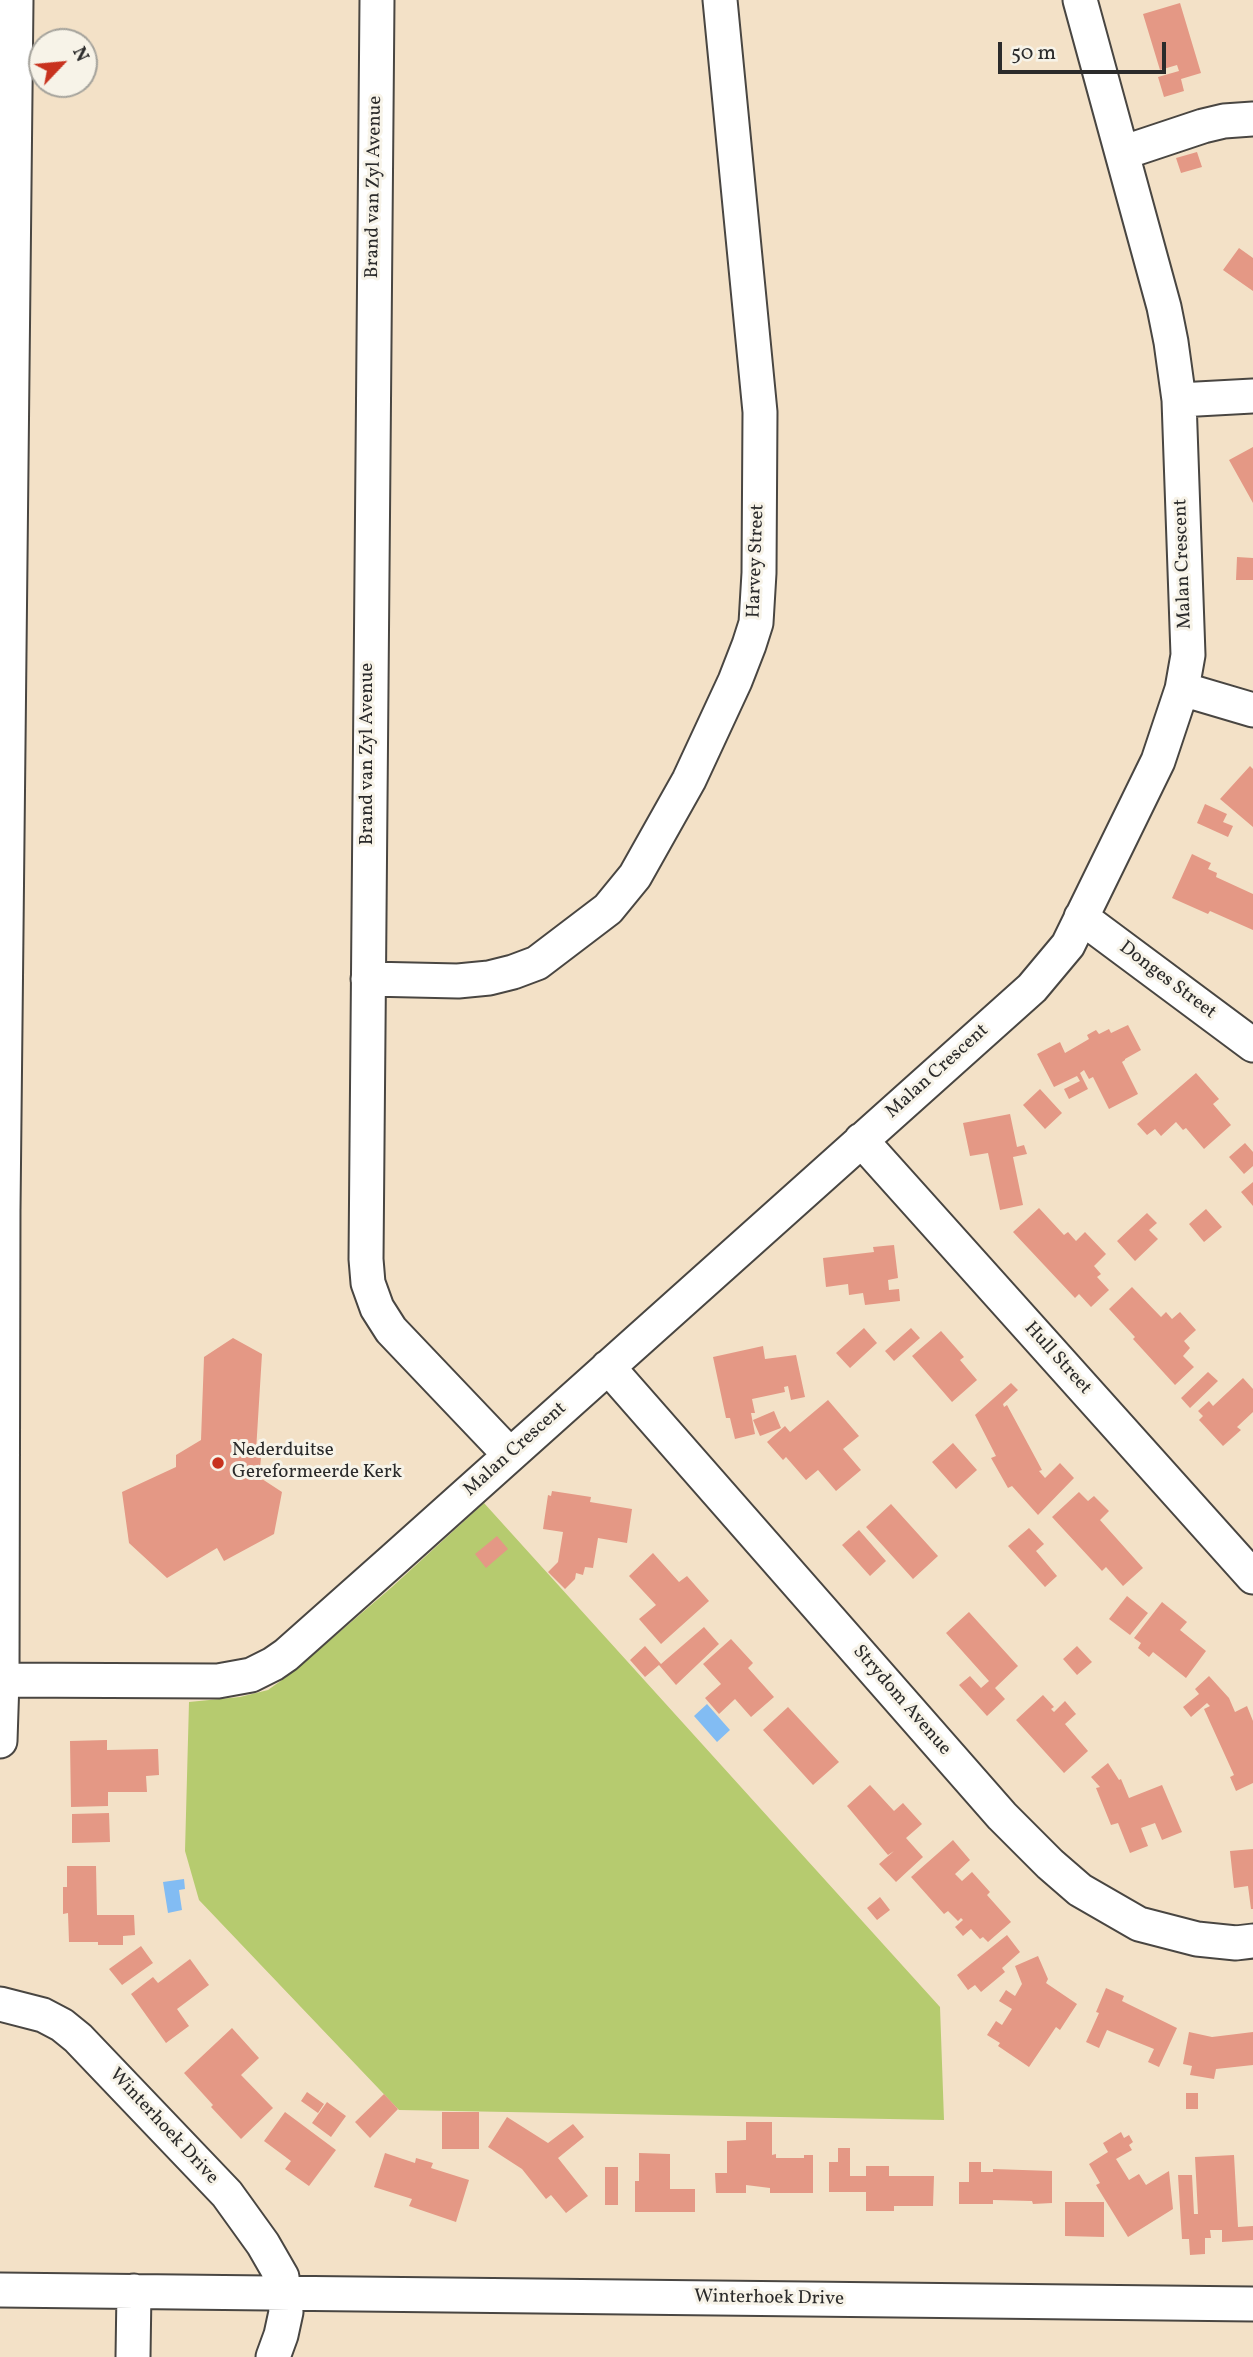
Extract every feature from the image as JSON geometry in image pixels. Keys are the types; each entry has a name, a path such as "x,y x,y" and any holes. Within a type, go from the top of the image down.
{"street":[{"path":"0,1741 1,1209 16,0"},
{"name":"Brand van Zyl Avenue","path":"377,0 365,1236 368,1283 377,1308 391,1330 510,1455"},
{"name":"Harvey Street","path":"368,979 458,981 513,972 548,956 608,909 635,876 689,780 749,645 756,623 759,573 761,412 720,0"},
{"name":"Malan Crescent","path":"2,1680 218,1682 235,1680 263,1670 286,1655 1032,988 1068,945 1158,761 1182,689 1188,654 1179,400 1164,307 1080,0"},
{"path":"1122,153 1203,125 1253,119"},
{"path":"1179,400 1253,396"},
{"path":"1182,689 1253,709"},
{"name":"Donges Street","path":"1082,917 1253,1045"},
{"name":"Hull Street","path":"861,1140 1253,1577"},
{"name":"Strydom Avenue","path":"608,1367 1002,1816 1050,1864 1080,1890 1139,1924 1198,1940 1236,1943 1253,1941"},
{"name":"Winterhoek Drive","path":"0,2004 43,2015 62,2025 95,2054 226,2194 276,2263 285,2294 286,2312 273,2357"},
{"name":"Winterhoek Drive","path":"0,2290 1253,2304"},
{"path":"133,2357 134,2291"}],"green space":[{"path":"484,1503 940,2007 944,2120 399,2110 199,1900 185,1851 189,1702 240,1697 268,1690 293,1672 392,1587"}],"water":[{"path":"707,1704 730,1730 717,1742 694,1716"},
{"path":"184,1879 185,1889 179,1890 182,1910 168,1913 163,1882"}],"building":[{"path":"1180,3 1201,73 1181,79 1184,91 1164,97 1158,77 1179,71 1177,65 1160,70 1143,14"},
{"path":"1197,152 1202,167 1181,173 1176,158"},
{"path":"1239,248 1253,258 1253,291 1223,270"},
{"path":"1253,447 1253,503 1229,460"},
{"path":"1237,557 1253,558 1253,580 1236,580"},
{"path":"1250,766 1253,769 1253,827 1220,799"},
{"path":"1205,804 1227,814 1223,822 1233,826 1228,837 1197,823"},
{"path":"1192,854 1211,863 1208,869 1217,873 1216,877 1253,894 1253,930 1172,898"},
{"path":"1128,1025 1141,1050 1122,1062 1138,1094 1109,1109 1093,1077 1089,1079 1084,1070 1080,1073 1088,1089 1069,1099 1064,1089 1080,1081 1077,1076 1054,1087 1037,1054 1060,1042 1065,1053 1089,1039 1087,1035 1096,1030 1099,1034 1109,1029 1111,1033"},
{"path":"1196,1073 1219,1099 1213,1104 1231,1125 1204,1149 1186,1128 1183,1130 1176,1122 1161,1136 1155,1129 1147,1135 1137,1124"},
{"path":"1040,1089 1062,1113 1045,1129 1023,1105"},
{"path":"1010,1114 1017,1147 1024,1145 1027,1154 1013,1157 1023,1205 1000,1210 988,1153 970,1156 963,1123"},
{"path":"1245,1143 1253,1152 1253,1166 1244,1174 1229,1157"},
{"path":"1253,1182 1253,1206 1241,1192"},
{"path":"1039,1208 1064,1235 1068,1232 1076,1241 1085,1232 1106,1254 1094,1266 1101,1274 1097,1277 1109,1290 1091,1307 1079,1294 1075,1298 1013,1232"},
{"path":"1206,1209 1222,1227 1204,1242 1189,1224"},
{"path":"1147,1213 1157,1223 1149,1230 1158,1239 1135,1261 1117,1241"},
{"path":"894,1245 898,1278 888,1280 889,1290 899,1289 900,1301 865,1305 863,1293 849,1295 848,1284 826,1287 823,1258 874,1252 873,1247"},
{"path":"1132,1287 1161,1317 1166,1312 1172,1319 1180,1312 1196,1330 1184,1341 1190,1348 1183,1356 1194,1367 1175,1385 1109,1309"},
{"path":"864,1328 877,1343 850,1368 836,1353"},
{"path":"911,1328 920,1338 894,1361 885,1351"},
{"path":"941,1331 964,1357 960,1360 977,1380 952,1402 912,1356"},
{"name":"Nederduitse Gereformeerde Kerk","path":"233,1338 262,1354 256,1451 261,1458 259,1477 282,1492 274,1534 224,1561 217,1548 167,1578 129,1543 122,1492 176,1467 176,1455 201,1440 204,1357"},
{"path":"763,1346 765,1359 796,1355 805,1397 791,1400 788,1386 784,1387 785,1392 752,1399 755,1413 751,1413 755,1434 735,1439 730,1418 726,1418 713,1357"},
{"path":"1208,1372 1218,1381 1190,1408 1181,1398"},
{"path":"1243,1378 1253,1389 1253,1412 1237,1427 1241,1430 1223,1446 1199,1420 1203,1416 1198,1411 1209,1401 1213,1406"},
{"path":"1011,1383 1018,1390 1003,1404 1004,1407 1007,1405 1042,1470 1039,1471 1045,1478 1060,1463 1074,1478 1038,1515 1012,1486 1008,1488 991,1458 996,1456 975,1415"},
{"path":"828,1400 859,1436 843,1449 861,1470 836,1491 818,1470 806,1480 786,1457 783,1460 767,1442 785,1426 790,1432"},
{"path":"774,1411 781,1428 760,1436 753,1420"},
{"path":"953,1443 977,1470 956,1489 932,1462"},
{"path":"552,1491 591,1497 590,1502 632,1509 627,1543 598,1538 593,1568 585,1567 583,1575 576,1573 575,1579 565,1589 548,1572 558,1562 563,1532 543,1529 548,1495 551,1496"},
{"path":"1079,1492 1088,1501 1094,1496 1109,1511 1100,1520 1143,1568 1123,1586 1106,1567 1102,1571 1052,1517"},
{"path":"891,1504 938,1556 913,1579 866,1527"},
{"path":"1029,1528 1044,1544 1036,1551 1057,1576 1045,1587 1008,1546"},
{"path":"859,1530 886,1561 870,1576 842,1545"},
{"path":"497,1536 508,1549 486,1568 475,1554"},
{"path":"653,1553 679,1582 687,1576 709,1601 661,1644 639,1619 656,1605 629,1576"},
{"path":"1127,1596 1148,1613 1130,1635 1109,1619"},
{"path":"1162,1602 1187,1622 1180,1630 1206,1651 1186,1678 1153,1652 1149,1657 1138,1648 1141,1643 1134,1638"},
{"path":"969,1612 1018,1666 995,1688 1005,1699 987,1716 959,1685 970,1676 981,1688 989,1681 946,1633"},
{"path":"704,1627 719,1644 676,1685 659,1665 645,1677 630,1660 645,1646 661,1664"},
{"path":"731,1639 753,1663 748,1668 774,1697 751,1717 735,1699 719,1714 705,1698 721,1684 703,1664"},
{"path":"1077,1646 1092,1662 1077,1675 1063,1659"},
{"path":"1209,1676 1229,1698 1235,1712 1247,1706 1253,1721 1253,1783 1236,1791 1230,1777 1234,1775 1204,1709 1210,1706 1207,1703 1191,1717 1183,1707 1199,1694 1195,1689"},
{"path":"1043,1695 1054,1707 1051,1709 1054,1712 1065,1701 1076,1714 1065,1724 1088,1751 1064,1773 1016,1720"},
{"path":"788,1707 839,1762 813,1785 763,1730"},
{"path":"107,1740 107,1750 158,1749 159,1775 146,1776 147,1792 108,1792 108,1806 71,1807 70,1741"},
{"path":"1108,1763 1119,1780 1121,1779 1129,1798 1162,1785 1182,1832 1162,1840 1155,1823 1141,1828 1148,1846 1130,1853 1118,1823 1111,1825 1096,1788 1100,1787 1091,1777"},
{"path":"870,1785 894,1811 903,1803 922,1824 906,1838 923,1857 896,1882 879,1864 894,1851 888,1855 847,1806"},
{"path":"109,1813 110,1842 72,1843 72,1814"},
{"path":"953,1840 970,1860 955,1874 962,1881 972,1872 990,1892 987,1895 1011,1922 988,1942 983,1937 980,1939 971,1929 963,1936 955,1927 963,1920 961,1918 958,1921 948,1911 944,1914 911,1877"},
{"path":"1253,1849 1251,1909 1248,1886 1234,1888 1230,1851"},
{"path":"67,1866 96,1866 97,1915 134,1915 135,1935 123,1936 123,1945 69,1942 68,1913 63,1914 63,1887 67,1887"},
{"path":"880,1897 890,1910 877,1920 867,1908"},
{"path":"1007,1935 1020,1952 1002,1968 1005,1972 981,1992 975,1985 968,1990 957,1975"},
{"path":"141,1946 153,1963 122,1985 109,1969"},
{"path":"1038,1956 1048,1979 1046,1983 1077,2004 1060,2030 1056,2027 1029,2067 987,2035 996,2021 1002,2025 1012,2009 999,2001 1006,1990 1015,1996 1022,1984 1015,1966"},
{"path":"190,1959 209,1985 177,2009 189,2026 166,2043 131,1994 153,1977 158,1983"},
{"path":"1106,1988 1124,1996 1122,2001 1177,2028 1159,2067 1148,2062 1154,2049 1107,2030 1099,2048 1086,2042 1099,2013 1096,2012"},
{"path":"232,2028 259,2058 241,2075 273,2108 241,2139 184,2073"},
{"path":"1189,2032 1212,2037 1253,2032 1253,2065 1216,2069 1214,2079 1190,2075 1192,2066 1183,2064"},
{"path":"307,2092 324,2104 318,2113 301,2101"},
{"path":"1186,2093 1198,2093 1198,2109 1186,2109"},
{"path":"384,2094 398,2109 370,2138 355,2122"},
{"path":"327,2102 346,2116 331,2137 312,2123"},
{"path":"285,2112 336,2150 309,2186 285,2169 291,2161 264,2141"},
{"path":"442,2112 479,2112 479,2149 442,2149"},
{"path":"507,2117 548,2143 573,2124 584,2137 558,2158 588,2196 566,2213 551,2195 546,2199 522,2169 488,2147"},
{"path":"746,2122 772,2122 772,2155 776,2154 776,2158 804,2158 804,2155 813,2155 813,2193 770,2193 770,2188 746,2185 746,2193 716,2193 715,2173 727,2173 727,2141 746,2140"},
{"path":"1121,2132 1124,2138 1129,2135 1133,2142 1129,2145 1132,2150 1116,2159 1129,2180 1139,2174 1146,2185 1169,2171 1173,2209 1128,2237 1096,2185 1100,2183 1089,2164 1108,2152 1103,2143"},
{"path":"838,2148 850,2148 850,2176 866,2176 866,2166 889,2166 889,2176 934,2176 933,2206 894,2206 894,2211 866,2211 866,2192 829,2192 829,2162 838,2162"},
{"path":"385,2153 415,2163 416,2158 433,2163 431,2168 469,2180 456,2222 409,2206 412,2199 374,2187"},
{"path":"639,2153 670,2154 670,2189 695,2189 695,2212 635,2212"},
{"path":"1234,2155 1238,2227 1253,2226 1253,2240 1222,2242 1222,2230 1210,2230 1211,2238 1205,2238 1205,2254 1190,2255 1189,2239 1182,2239 1178,2175 1192,2175 1194,2214 1198,2214 1195,2157"},
{"path":"969,2162 981,2162 981,2172 993,2172 993,2169 1052,2171 1052,2203 993,2200 993,2204 959,2204 959,2182 969,2182"},
{"path":"605,2167 618,2167 618,2205 605,2205"},
{"path":"1065,2202 1104,2202 1104,2237 1065,2236"}],"place":[{"name":"Nederduitse Gereformeerde Kerk","path":"218,1463"}]}
